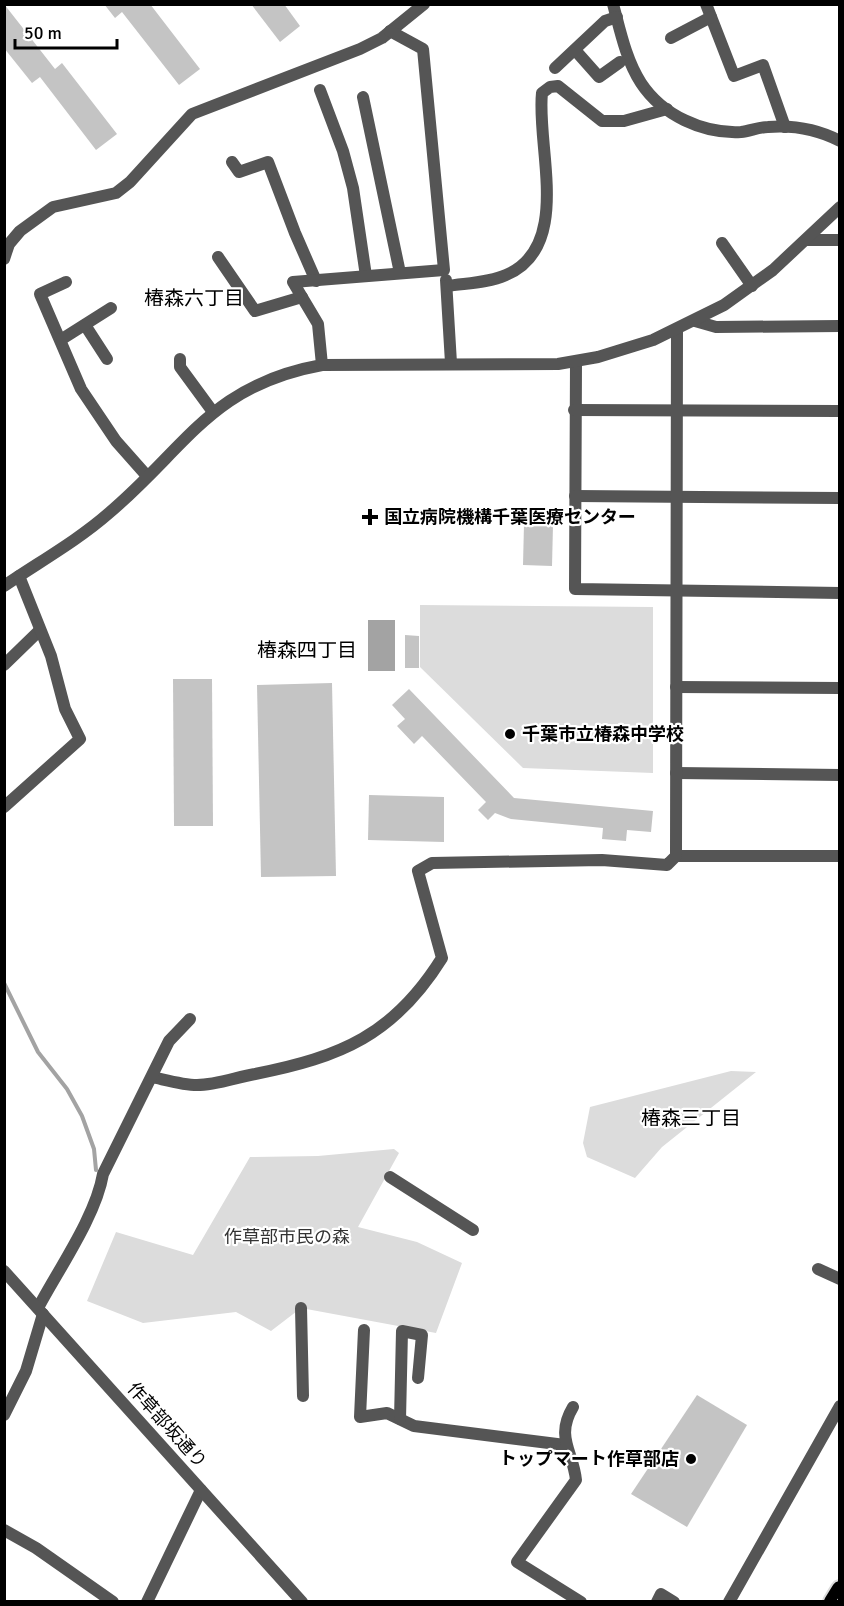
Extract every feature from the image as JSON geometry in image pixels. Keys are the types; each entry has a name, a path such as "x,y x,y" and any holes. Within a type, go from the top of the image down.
{"highway":[{"path":"832,1602 840,1589"}],"street":[{"path":"4,259 7,242 53,207 116,193 130,182 192,114 360,49 390,32 424,4"},
{"path":"613,4 626,48 641,83 679,118 724,131 785,127 826,134 840,141"},
{"path":"706,4 734,76 763,65 785,127"},
{"path":"555,68 605,21 617,17"},
{"path":"671,38 711,17"},
{"path":"390,32 423,49 447,286 451,363"},
{"path":"575,50 599,77 620,62"},
{"path":"447,286 505,276 528,260 536,249 543,230 548,192 542,93 550,87 558,87 602,121 624,121 667,109"},
{"path":"320,90 343,151 353,188 366,276"},
{"path":"363,97 400,273"},
{"path":"232,162 239,172 268,162 316,280"},
{"path":"4,586 84,533 111,512 213,412 258,383 281,374 322,365 576,363 653,340 694,321 752,286 806,240 840,207"},
{"path":"806,240 840,240"},
{"path":"722,243 752,286"},
{"path":"218,257 255,311 302,297"},
{"path":"322,365 318,324 293,282 444,270"},
{"path":"66,282 40,294 62,339 81,389 98,417 147,476"},
{"path":"62,339 111,308"},
{"path":"694,321 716,327 840,326"},
{"path":"85,325 107,359"},
{"path":"152,1077 197,1085 303,1064 354,1045 378,1029 415,996 442,958 418,870 432,863 603,860 667,865 676,856 675,410 677,329"},
{"path":"180,359 180,367 213,412"},
{"path":"576,363 575,589 840,593"},
{"path":"574,410 840,411"},
{"path":"575,496 840,498"},
{"path":"4,807 80,739 65,709 51,656 19,576"},
{"path":"4,665 40,630"},
{"path":"676,687 840,688"},
{"path":"676,773 840,775"},
{"path":"676,856 840,856"},
{"path":"4,1415 26,1371 40,1311 100,1190 103,1174 169,1041 190,1019"},
{"path":"390,1177 473,1230"},
{"path":"818,1269 840,1279"},
{"name":"作草部坂通り","path":"4,1271 302,1602"},
{"path":"301,1308 303,1395"},
{"path":"364,1330 360,1417 387,1413 414,1426 565,1445"},
{"path":"400,1419 402,1331 422,1335 418,1378"},
{"path":"729,1602 840,1406"},
{"path":"573,1407 564,1430 565,1445 575,1469 576,1480 517,1562 581,1602"},
{"path":"147,1602 201,1490"},
{"path":"4,1530 36,1548 113,1602"},
{"path":"657,1602 661,1594 674,1602"}],"green space":[{"path":"420,605 653,607 653,773 523,768 420,667"},
{"path":"731,1071 756,1072 662,1147 635,1178 587,1157 583,1143 590,1107"},
{"name":"作草部市民の森","path":"394,1149 399,1153 358,1227 417,1242 462,1263 436,1333 301,1308 271,1331 236,1312 143,1323 87,1301 116,1232 193,1255 250,1157 318,1156"}],"shaded area":[{"path":"368,620 395,620 395,671 368,671"}],"building":[{"path":"4,4 55,69 62,63 117,134 96,150 40,77 32,83 4,48"},
{"path":"104,4 150,4 200,69 179,85 122,12 115,18"},
{"path":"251,4 284,4 300,26 280,42"},
{"path":"524,524 553,525 552,566 523,565"},
{"path":"405,635 419,636 419,668 405,668"},
{"path":"173,679 212,679 213,826 174,826"},
{"path":"332,683 336,876 261,877 257,685"},
{"path":"409,689 514,798 653,811 651,832 627,830 626,841 602,839 603,828 511,819 495,813 488,820 478,810 486,802 422,736 414,744 397,726 405,719 392,705"},
{"path":"369,795 444,797 444,842 368,840"},
{"name":"トップマート作草部店","path":"697,1395 747,1425 687,1527 631,1494"}],"waterway":[{"path":"4,983 38,1052 67,1089 82,1116 94,1149 96,1170"}],"place":[{"name":"国立病院機構千葉医療センター","path":"370,517"},
{"name":"千葉市立椿森中学校","path":"510,734"},
{"name":"トップマート作草部店","path":"691,1459"}],"district":[{"name":"椿森六丁目","path":"194,298"},
{"name":"椿森四丁目","path":"307,650"},
{"name":"椿森三丁目","path":"691,1118"}]}
